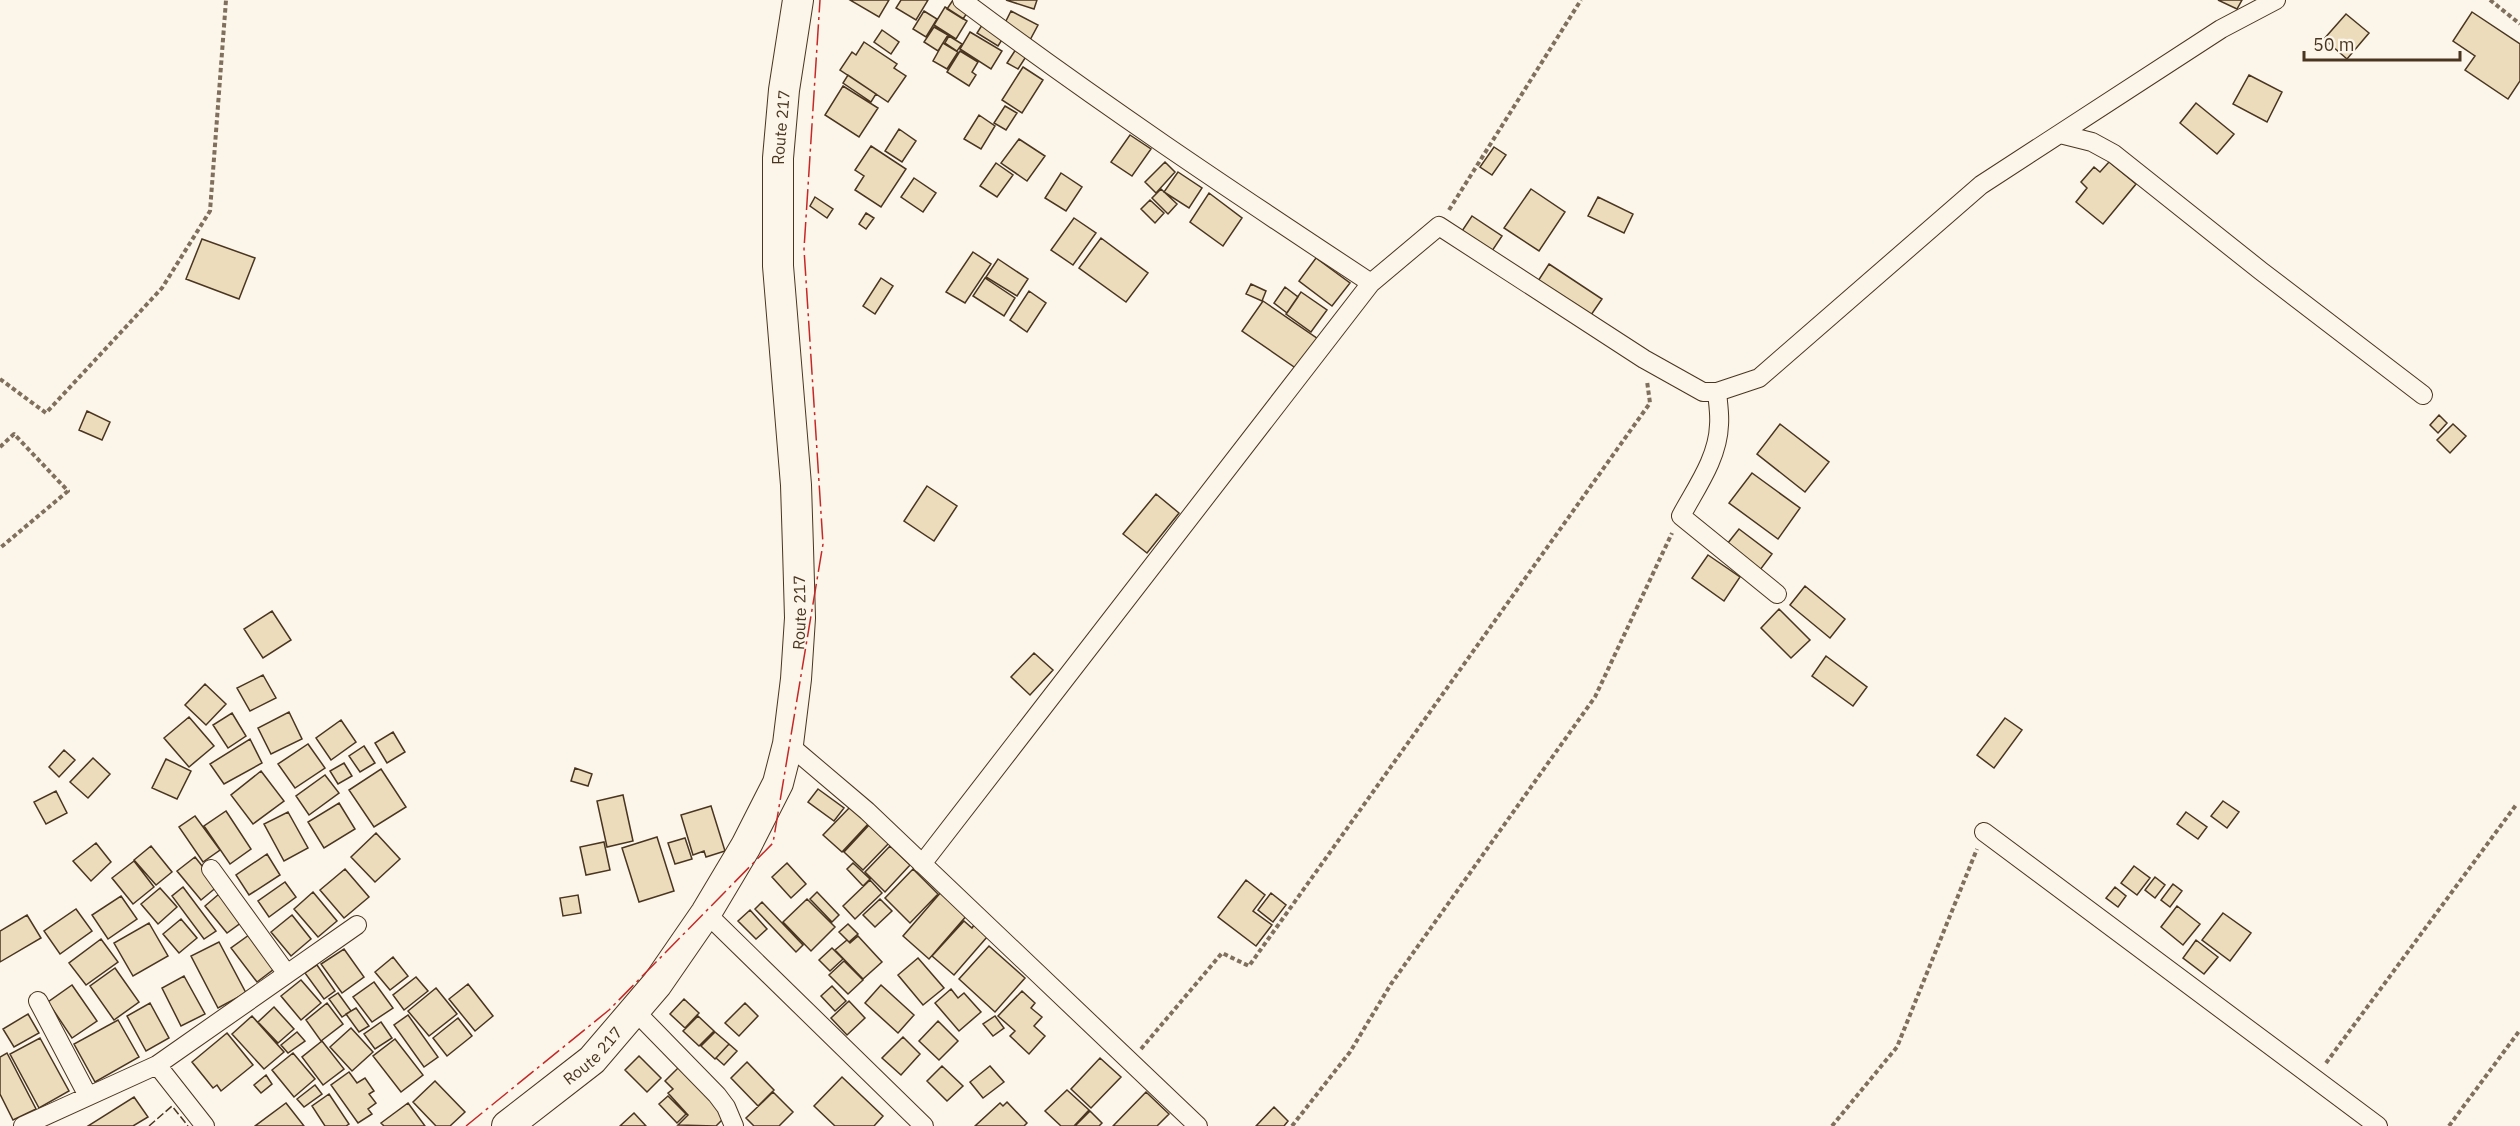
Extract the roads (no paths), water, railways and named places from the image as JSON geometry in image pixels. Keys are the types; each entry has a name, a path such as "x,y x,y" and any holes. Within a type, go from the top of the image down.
{"main road":[{"name":"Route 217","path":"507,1126 592,1060 635,1011 706,913 746,846 778,783 788,744 798,659 796,485 778,266 778,158 784,90 798,0"}],"street":[{"path":"962,0 1225,187 1371,283"},
{"path":"922,864 1371,283 1439,226 1644,359 1703,392 1717,392 1759,378 1982,185 2221,29 2276,0"},
{"path":"2060,134 2092,142 2114,154 2261,271 2422,394"},
{"path":"1717,392 1719,426 1716,445 1681,516 1777,594"},
{"path":"788,744 867,811 1198,1126"},
{"path":"1984,832 2378,1126"},
{"path":"211,869 286,974"},
{"path":"706,913 924,1126"},
{"path":"23,1126 157,1065 357,925"},
{"path":"38,1001 88,1096"},
{"path":"635,1011 717,1095 726,1107 734,1126"},
{"path":"157,1065 205,1126"}]}
